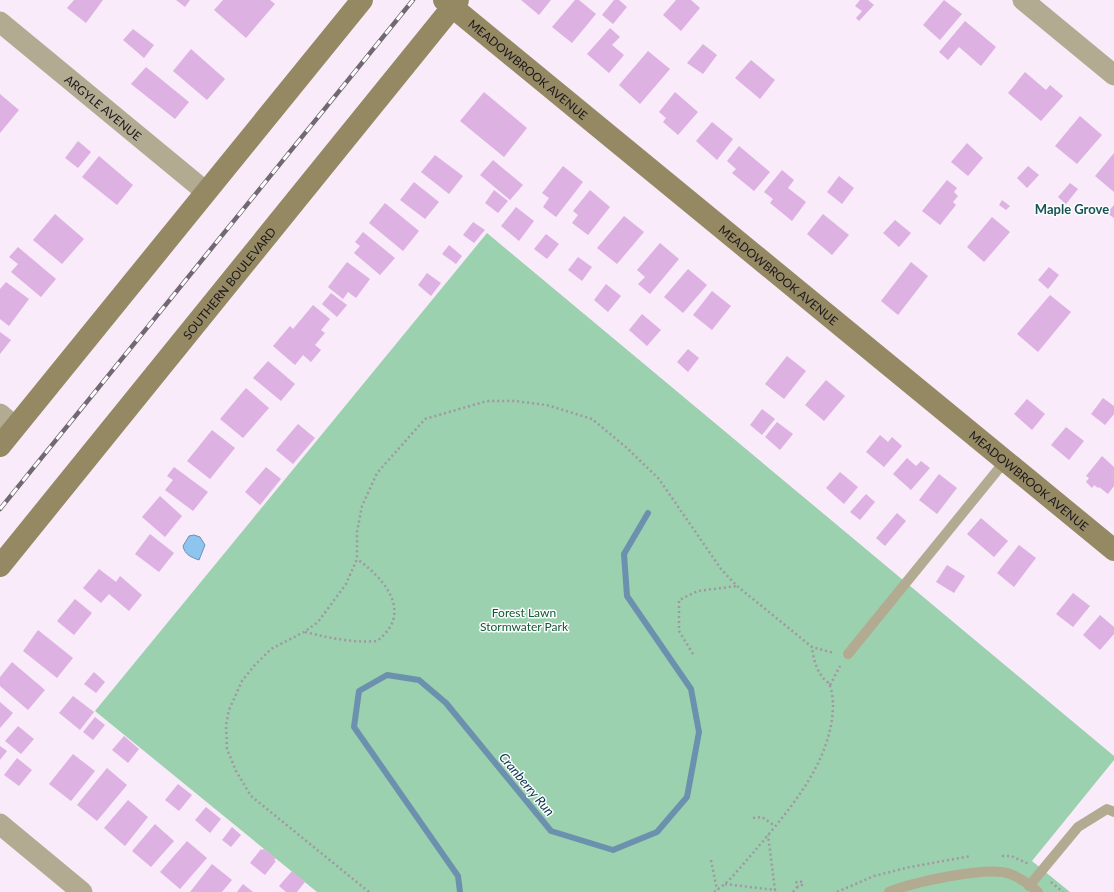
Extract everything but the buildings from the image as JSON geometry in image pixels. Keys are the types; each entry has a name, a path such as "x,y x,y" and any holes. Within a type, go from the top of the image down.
{"street":[{"path":"0,446 8,420 206,192 362,0"},
{"path":"1023,0 1114,75"},
{"name":"MEADOWBROOK AVENUE","path":"451,2 1114,550"},
{"name":"SOUTHERN BOULEVARD","path":"0,566 451,2"},
{"name":"ARGYLE AVENUE","path":"0,22 206,192"},
{"path":"0,824 82,892"}],"lane":[{"path":"848,654 1005,461"},
{"path":"1029,886 1078,827 1107,809 1114,812"},
{"path":"889,892 908,885 983,872 1009,873 1038,892"}],"path":[{"path":"369,892 251,796 236,771 227,749 226,725 229,710 242,681 254,666 271,649 304,632 318,622 346,584 357,559 357,532 362,506 377,473 425,419 487,401 515,401 547,405 592,419 627,448 659,478 721,569 737,586 812,647 813,658 817,667 822,677 830,685 833,704 831,728 822,756 799,796 768,835 725,884 716,891 711,860"},
{"path":"304,632 344,641 363,642 377,641 388,630 393,621 395,610 387,588 373,570 357,559"},
{"path":"693,654 678,631 679,600 698,591 737,586"},
{"path":"753,818 762,817 774,826"},
{"path":"725,884 776,891 768,835"},
{"path":"793,892 797,887"}],"green space":[{"name":"Forest Lawn Stormwater Park","path":"487,233 1114,756 1114,760 1032,861 1070,892 317,892 95,711"}],"water":[{"path":"194,535 200,537 205,545 199,560 187,554 183,546 189,536"}],"waterway":[{"name":"Cranberry Run","path":"460,892 458,876 354,727 359,691 387,675 419,680 446,703 551,831 613,850 657,832 687,797 699,732 691,689 627,596 624,554 648,513"}],"railway":[{"path":"0,509 413,0"}],"district":[{"name":"Maple Grove","path":"1072,209"}]}
